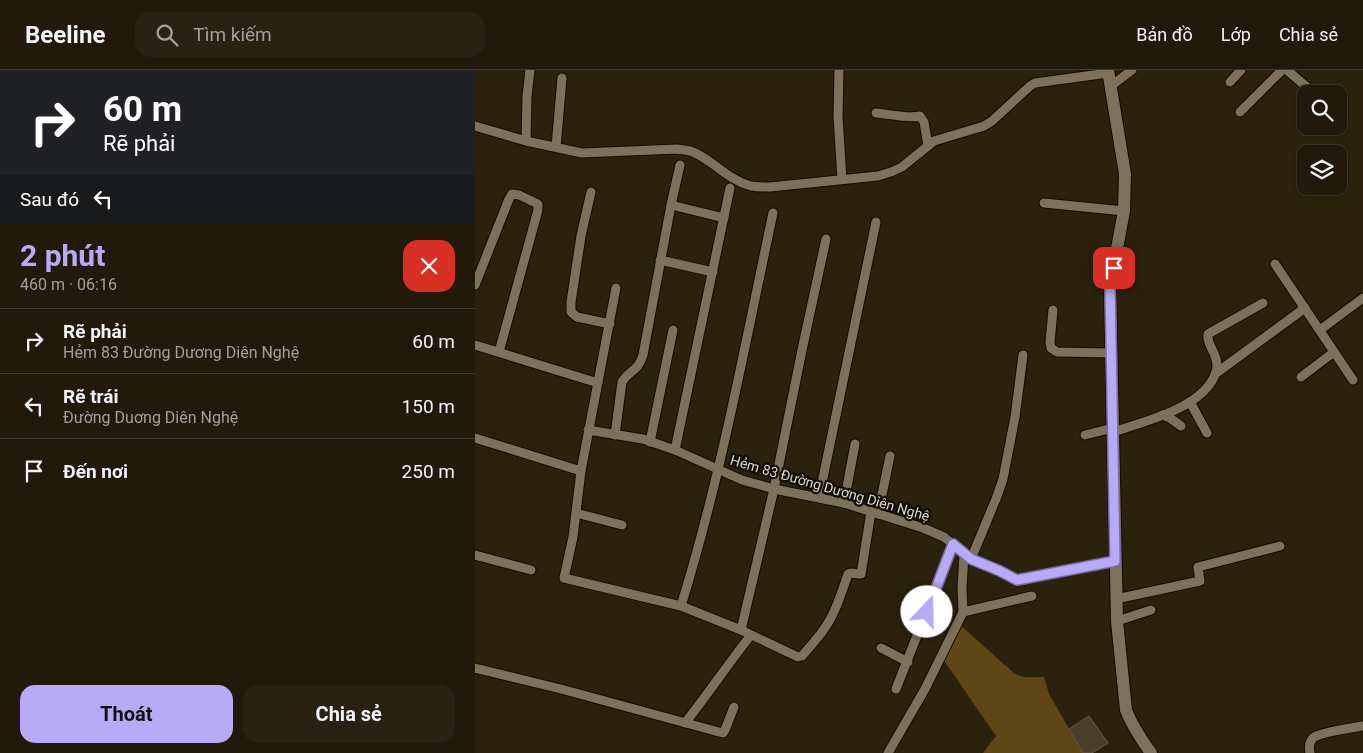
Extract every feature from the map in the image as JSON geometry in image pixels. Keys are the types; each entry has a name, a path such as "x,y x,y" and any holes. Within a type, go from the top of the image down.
{"street":[{"path":"526,141 527,96 530,70"},
{"path":"839,70 838,117 842,179"},
{"path":"1111,86 1131,70"},
{"path":"1230,82 1241,70"},
{"path":"1240,112 1282,70"},
{"path":"1287,70 1304,85"},
{"path":"475,126 526,141 575,152 677,149 692,152 733,179 753,186 771,187 878,176 891,172 902,167 934,141 983,126 992,121 1035,83 1108,71 1125,174 1124,211 1110,286 1117,621 1126,710 1137,735 1151,753"},
{"path":"556,148 562,78"},
{"path":"876,112 898,115 905,118 920,116 924,122 928,146"},
{"path":"615,435 622,382 638,367 643,355 680,165"},
{"path":"675,450 730,188"},
{"path":"591,192 581,236 571,312 577,317 610,324"},
{"path":"475,285 512,194 519,195 538,204 538,210 499,352"},
{"path":"1044,203 1124,211"},
{"path":"671,205 724,218"},
{"path":"681,606 697,553 718,470 773,213"},
{"path":"820,498 876,222"},
{"path":"741,630 774,489 826,239"},
{"path":"660,260 713,272"},
{"path":"1275,264 1353,380"},
{"path":"616,288 581,471 573,537 564,578 681,606 741,630 798,658 802,656 830,620 848,574 861,574 874,513 890,456"},
{"path":"1320,330 1362,300"},
{"path":"1085,435 1113,430 1162,415 1190,402 1212,382 1218,369 1217,356 1207,338 1208,334 1263,303"},
{"path":"1215,374 1305,308"},
{"path":"1053,310 1051,348 1057,352 1112,353"},
{"path":"649,442 673,330"},
{"path":"475,345 598,383"},
{"path":"1301,376 1334,352"},
{"path":"889,753 925,689 963,612 962,588 967,556 997,499 1003,479 1015,417 1023,355"},
{"path":"1190,402 1207,433"},
{"path":"1162,415 1181,426"},
{"name":"Hẻm 83 Đường Dương Diên Nghệ","path":"589,430 643,439 675,450 742,480 774,489 844,503 932,531 944,537 967,556 1017,580 1115,561"},
{"path":"475,438 581,471"},
{"path":"844,503 855,444"},
{"path":"576,513 622,525"},
{"path":"896,689 953,544"},
{"path":"1116,599 1200,581 1198,567 1280,546"},
{"path":"475,555 531,570"},
{"path":"963,612 1032,596"},
{"path":"1117,621 1151,610"},
{"path":"685,723 716,683 733,657 751,636"},
{"path":"881,648 908,662"},
{"path":"475,668 723,733 734,707"},
{"path":"1310,753 1308,747 1312,739 1320,734 1363,726"}],"shaded area":[{"path":"960,625 1015,674 1024,677 1044,677 1049,694 1083,753 983,753 996,736 943,659"}],"building":[{"path":"1089,716 1108,743 1092,753 1083,753 1069,729"}],"route":[{"path":"927,612 953,544 971,559 1017,580 1115,561 1110,286 1114,268"}]}
